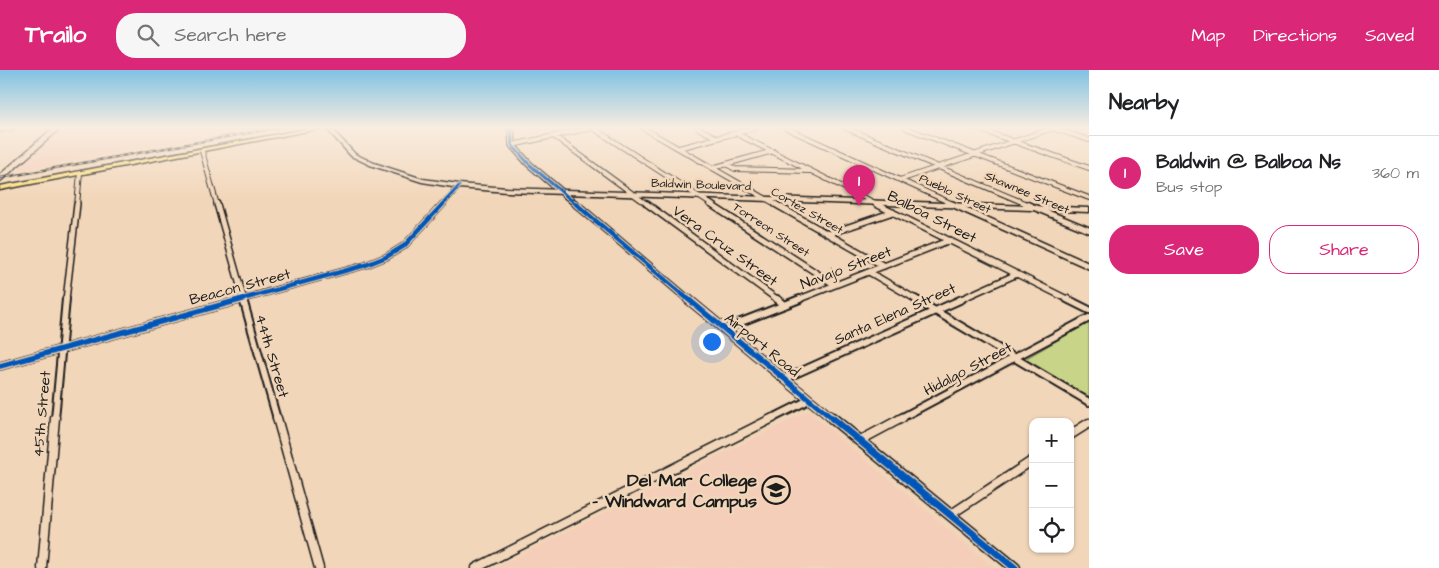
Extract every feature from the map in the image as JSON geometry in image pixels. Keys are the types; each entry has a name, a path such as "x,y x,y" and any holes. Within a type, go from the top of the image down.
{"main road":[{"path":"0,188 201,151"},
{"name":"Baldwin Boulevard","path":"350,151 353,155 372,164 422,180 459,186 1089,210"}],"street":[{"path":"0,178 31,151"},
{"name":"44th Street","path":"202,151 319,568"},
{"name":"Airport Road","path":"517,151 528,164 723,329 1015,568"},
{"name":"Vera Cruz Street","path":"574,151 785,305"},
{"name":"Torreon Street","path":"629,151 836,285"},
{"name":"Cortez Street","path":"684,151 884,266"},
{"path":"712,168 772,151"},
{"name":"Balboa Street","path":"773,151 1089,310"},
{"name":"Pueblo Street","path":"837,151 1089,266"},
{"name":"Shawnee Street","path":"902,151 1089,230"},
{"path":"969,151 1089,198"},
{"path":"900,180 985,151"},
{"path":"1041,151 1089,168"},
{"path":"726,164 735,169 811,171"},
{"name":"45th Street","path":"42,568 80,173"},
{"name":"Beacon Street","path":"0,366 366,265 386,257 404,246 459,186"},
{"path":"828,234 893,212"},
{"name":"Navajo Street","path":"723,329 950,240"},
{"path":"869,272 1089,402"},
{"name":"Santa Elena Street","path":"784,379 1017,274"},
{"name":"Hidalgo Street","path":"859,441 1089,318"},
{"path":"476,568 809,400"},
{"path":"1074,432 1089,423"},
{"path":"950,515 1029,463"}],"shaded area":[{"path":"36,151 124,151 13,171"},
{"name":"Del Mar College - Windward Campus","path":"808,411 994,568 494,568"}],"green space":[{"path":"1089,322 1089,397 1025,359"}],"railway":[{"path":"0,178 148,151"}],"cycle path":[{"path":"518,151 529,164 723,329 1015,568"},
{"path":"0,366 366,265 386,257 404,246 459,186"}],"place":[{"name":"Baldwin @ Balboa Ns","path":"859,206"},
{"name":"Del Mar College - Windward Campus","path":"776,490"}]}
